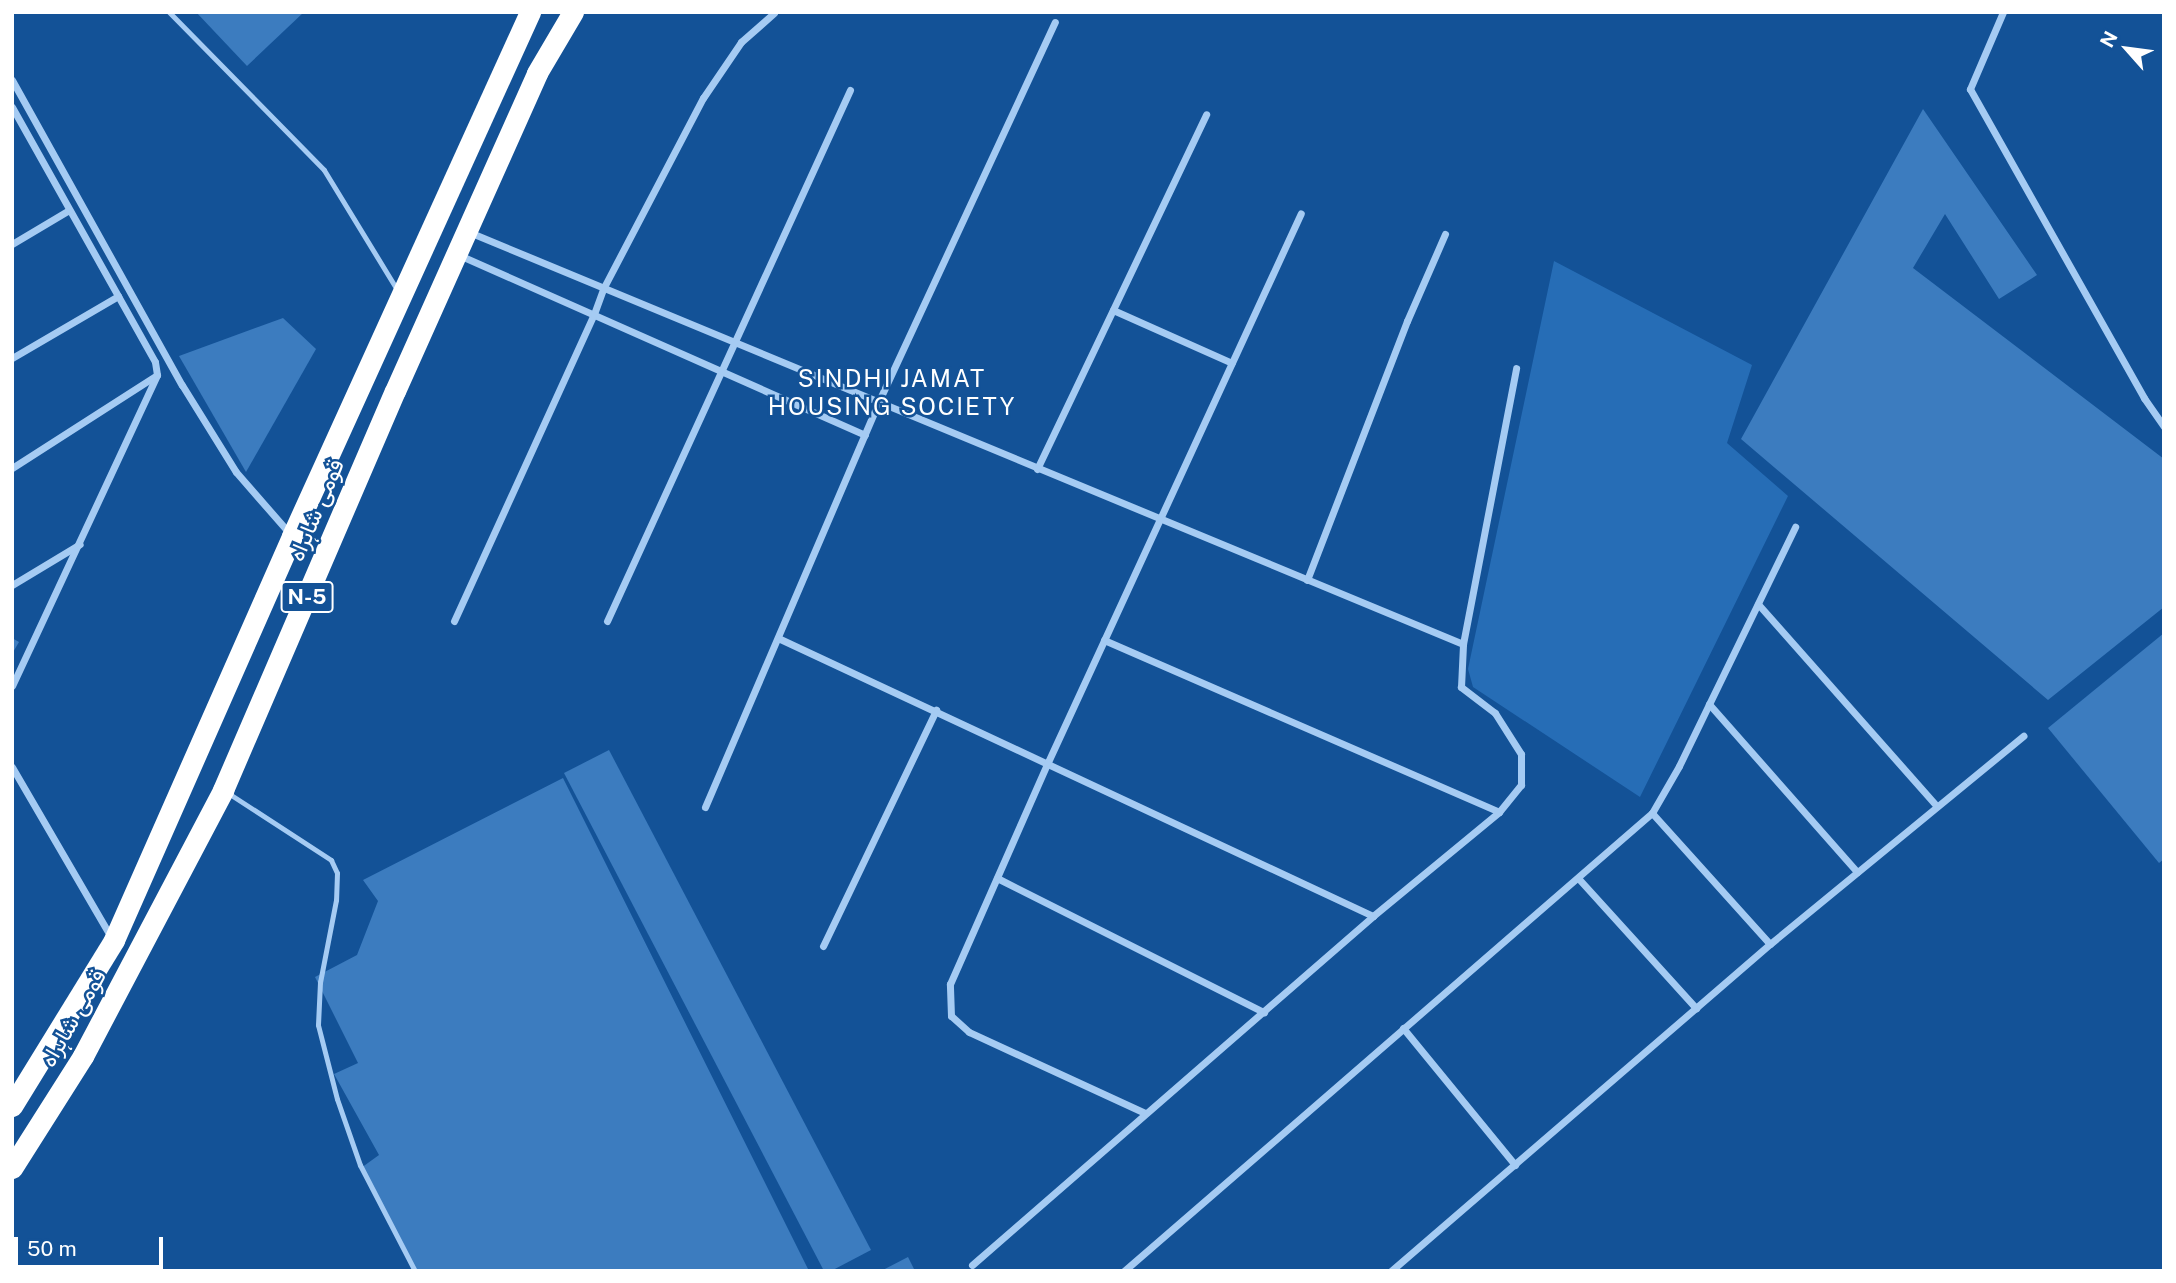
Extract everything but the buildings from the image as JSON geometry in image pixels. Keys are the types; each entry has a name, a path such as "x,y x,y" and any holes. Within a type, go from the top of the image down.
{"highway":[{"name":"قومی شاہراہ","path":"12,1106 114,940 292,536 530,12"},
{"name":"قومی شاہراہ","path":"12,1168 83,1056 223,790 395,391 537,73 573,12"}],"street":[{"path":"2003,12 1970,89 2137,386 2164,427"},
{"path":"454,621 603,289 703,98 741,43 774,13"},
{"path":"705,807 878,403 1055,22"},
{"path":"12,80 182,384 236,472 292,536"},
{"path":"607,621 850,90"},
{"path":"12,107 155,362 157,375 81,543 12,686"},
{"path":"1037,469 1206,114"},
{"path":"12,130 22,124"},
{"path":"12,244 69,210"},
{"path":"1145,1113 969,1032 951,1016 950,984 1048,762 1301,213"},
{"path":"468,232 1463,644"},
{"path":"1307,580 1407,321 1445,234"},
{"path":"457,254 865,435"},
{"path":"12,358 118,296"},
{"path":"1113,310 1232,363"},
{"path":"972,1265 1373,916 1499,812 1521,785 1521,754 1495,713 1461,687 1463,644 1516,368"},
{"path":"12,468 157,375"},
{"path":"1124,1271 1652,813 1709,704 1795,527"},
{"path":"12,585 81,543"},
{"path":"1758,604 1937,806"},
{"path":"778,638 1373,916"},
{"path":"1104,640 1499,812"},
{"path":"1709,704 1857,872"},
{"path":"823,946 936,710"},
{"path":"1391,1271 1770,944 2022,736"},
{"path":"12,766 114,940"},
{"path":"1652,813 1770,944"},
{"path":"997,878 1264,1012"},
{"path":"1578,878 1696,1008"},
{"path":"1404,1028 1515,1165"}],"lane":[{"path":"169,12 324,170 402,297"},
{"path":"223,790 331,860 337,873 336,900 320,982 318,1025 337,1099 360,1165 415,1271"}],"shaded area":[{"path":"1554,261 1752,365 1727,443 1788,496 1640,797 1473,687 1468,669"}],"district":[{"name":"SINDHI JAMAT HOUSING SOCIETY","path":"892,393"}]}
